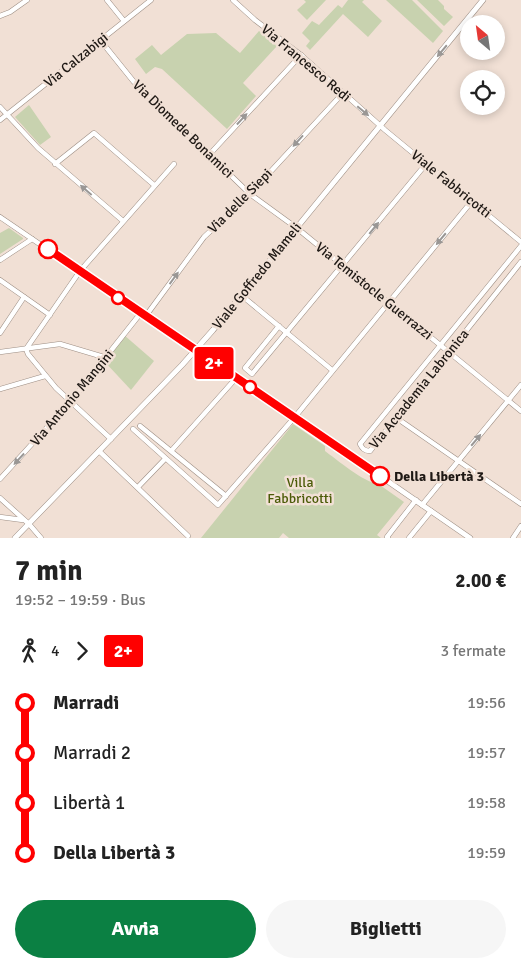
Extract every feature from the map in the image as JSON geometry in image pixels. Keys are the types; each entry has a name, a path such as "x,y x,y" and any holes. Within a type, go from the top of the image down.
{"street":[{"path":"0,16 10,12 27,0"},
{"path":"107,0 124,22"},
{"name":"Via Calzabigi","path":"0,120 151,0"},
{"name":"Via Francesco Redi","path":"233,0 260,25 302,55 380,126"},
{"name":"Viale Goffredo Mameli","path":"15,538 27,522 100,451 195,350 483,0"},
{"name":"Via Diomede Bonamici","path":"101,40 134,82 209,155 250,194 296,228"},
{"path":"209,155 302,55"},
{"name":"Via delle Siepi","path":"143,315 200,241 250,194 343,92"},
{"path":"0,107 55,164 123,222"},
{"name":"Viale Fabbricotti","path":"380,126 521,242"},
{"path":"55,164 94,133 154,185"},
{"path":"26,349 80,271 174,164"},
{"path":"279,326 245,368 252,374 426,164"},
{"path":"133,429 218,505 294,418 472,201"},
{"path":"0,217 470,538"},
{"name":"Via Temistocle Guerrazzi","path":"296,228 521,412"},
{"path":"0,260 32,238"},
{"name":"Via Accademia Labronica","path":"520,249 360,444 362,448 370,451 521,262"},
{"path":"0,280 50,314"},
{"path":"241,295 332,370"},
{"path":"0,333 24,297"},
{"name":"Via Antonio Mangini","path":"0,479 71,402 143,315"},
{"path":"0,352 63,344 107,358"},
{"path":"26,349 56,388 111,439"},
{"path":"0,389 45,376"},
{"path":"172,450 236,378"},
{"path":"422,505 521,385"},
{"path":"398,419 521,504"},
{"path":"140,426 172,450 226,496"},
{"path":"100,451 188,536"},
{"path":"138,487 165,458"},
{"path":"0,498 27,522 41,538"},
{"path":"388,538 416,500"},
{"path":"408,538 431,510"},
{"path":"0,517 27,522"},
{"path":"513,538 521,526"}],"green space":[{"path":"304,0 326,0 307,20 297,10 306,2"},
{"path":"348,0 364,0 362,2 382,21 368,37 343,14 310,50 306,46 310,41 302,33 312,21 319,25 338,5 342,8"},
{"path":"386,0 412,0 443,31 433,43"},
{"path":"417,0 438,0 453,17 444,26"},
{"path":"259,31 277,46 243,83 256,96 227,129 162,69 155,67 146,74 135,59 152,45 161,55 187,34 216,33 240,53"},
{"path":"29,105 51,137 40,145 15,117"},
{"path":"9,228 23,239 0,254 0,233"},
{"path":"124,335 154,361 131,390 104,361"},
{"name":"Villa Fabbricotti","path":"293,424 325,446 325,451 351,470 366,480 377,483 404,502 377,535 381,538 289,538 283,533 279,538 201,538"}],"bus line":[{"name":"2+","path":"48,249 380,476"}],"place":[{"name":"Della Libertà 3","path":"380,476"}]}
